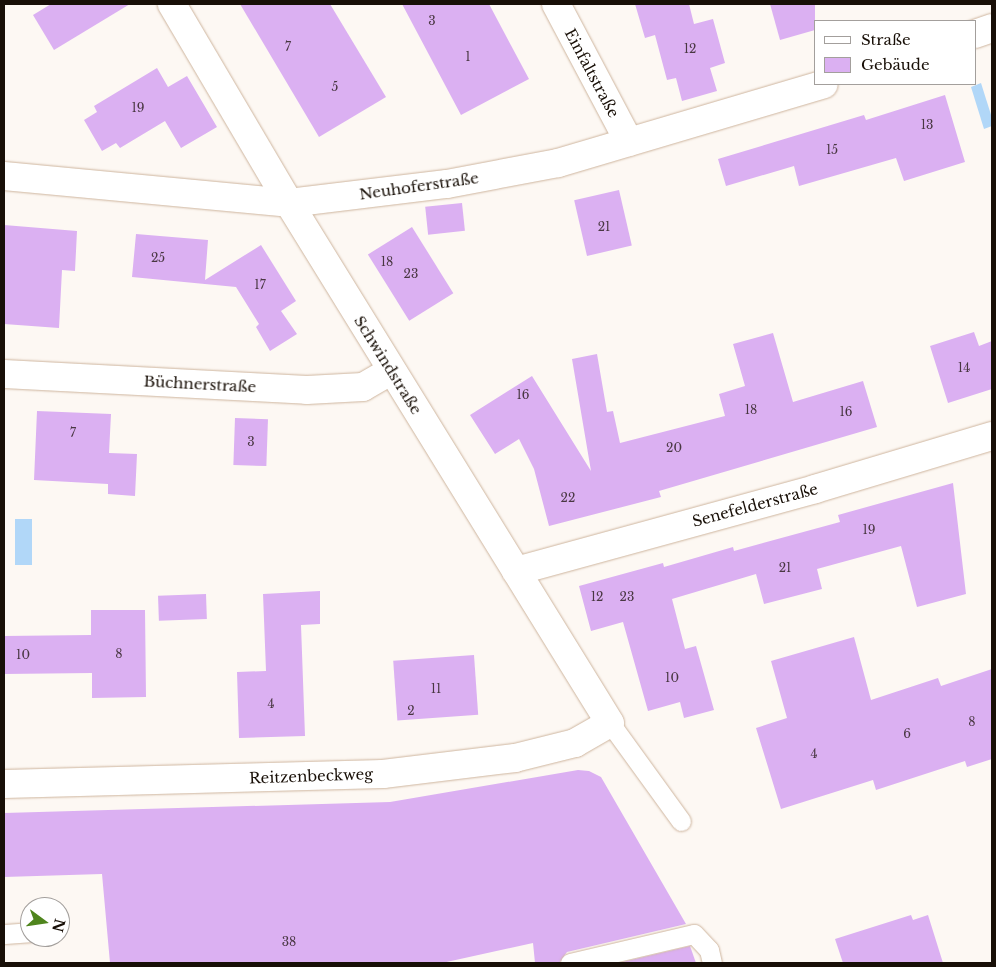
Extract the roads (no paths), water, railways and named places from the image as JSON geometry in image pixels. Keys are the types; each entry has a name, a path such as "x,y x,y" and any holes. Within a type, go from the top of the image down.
{"street":[{"name":"Schwindstraße","path":"172,4 289,203 391,371 610,723"},
{"name":"Einfaltstraße","path":"556,4 629,142"},
{"path":"976,34 992,28"},
{"name":"Neuhoferstraße","path":"4,176 289,203 447,184 558,163 821,85"},
{"name":"Büchnerstraße","path":"4,374 307,390 363,387 391,371"},
{"name":"Senefelderstraße","path":"516,571 815,489 992,436"},
{"name":"Reitzenbeckweg","path":"4,784 383,774 515,758 575,743 610,723"}],"lane":[{"path":"610,723 681,821"},
{"path":"4,934 20,933"},
{"path":"570,963 694,934 709,950 712,963"}],"water":[{"path":"981,83 992,118 992,126 984,129 971,87"},
{"path":"15,519 32,519 32,565 15,565"}]}
